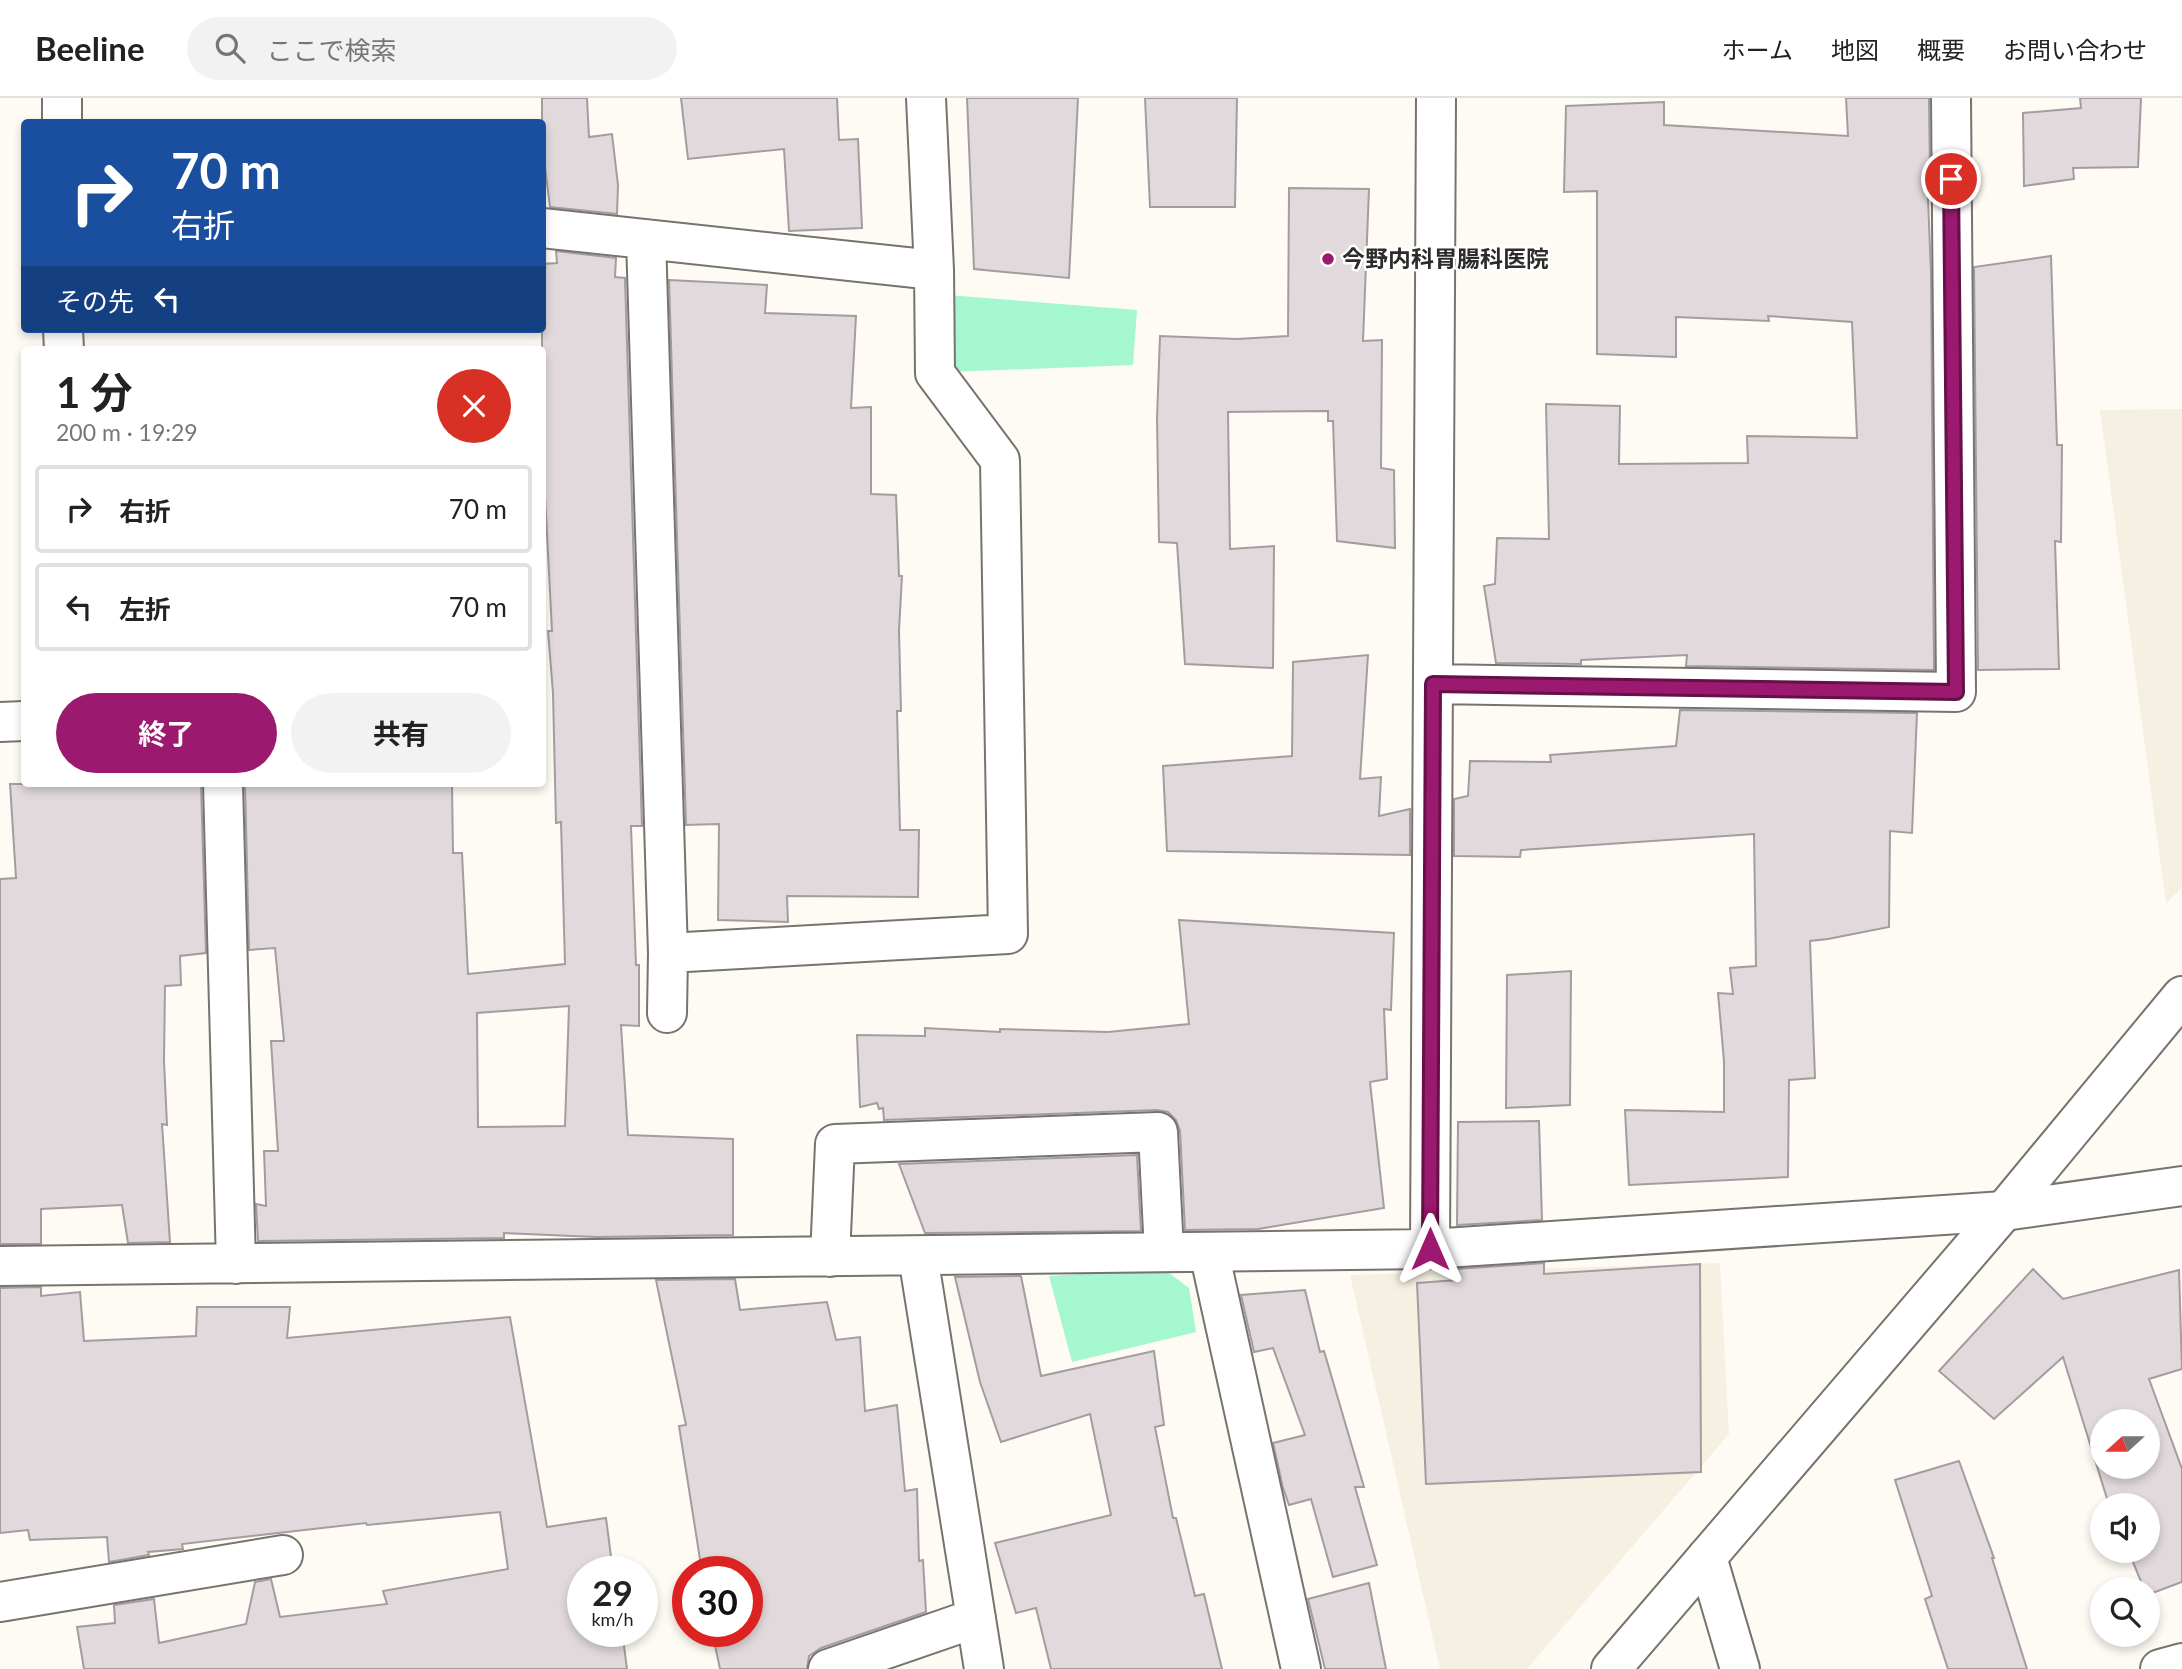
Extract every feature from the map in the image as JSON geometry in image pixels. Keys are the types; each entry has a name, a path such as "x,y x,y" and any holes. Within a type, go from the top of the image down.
{"street":[{"path":"62,98 62,119"},
{"path":"668,953 1008,934 1000,460 935,373 934,270 926,98"},
{"path":"1430,1249 1436,98"},
{"path":"1433,684 1956,692 1951,98"},
{"path":"546,228 934,270"},
{"path":"646,239 668,953 667,1013"},
{"path":"0,722 21,720"},
{"path":"223,787 236,1264"},
{"path":"1611,1669 2004,1211 2182,996"},
{"path":"830,1257 835,1144 1158,1132 1164,1252"},
{"path":"0,1266 1430,1249 2004,1211 2182,1186"},
{"path":"1209,1252 1301,1669"},
{"path":"918,1256 984,1669"},
{"path":"0,1602 283,1555"},
{"path":"1707,1557 1740,1669"},
{"path":"828,1669 976,1618"},
{"path":"2160,1669 2182,1662"}],"shaded area":[{"path":"2182,409 2182,887 2166,904 2100,410"},
{"path":"1720,1263 1729,1434 1527,1669 1440,1669 1350,1275"}],"green space":[{"path":"947,295 1137,310 1133,365 948,372"},
{"path":"1164,1269 1189,1288 1196,1332 1072,1362 1049,1276"}],"building":[{"path":"542,98 587,98 589,137 612,134 618,185 617,214 550,207 546,175 546,119 542,119"},
{"path":"681,98 837,98 839,140 858,139 862,228 789,231 784,149 688,159"},
{"path":"967,98 1078,98 1069,278 974,269"},
{"path":"1145,98 1237,98 1235,207 1150,207"},
{"path":"1846,98 1929,98 1930,173 1927,174 1931,273 1934,670 1686,666 1687,655 1581,660 1581,664 1496,663 1484,586 1495,584 1497,538 1549,539 1546,404 1620,406 1619,464 1748,463 1747,436 1857,438 1852,322 1768,316 1769,321 1676,317 1676,357 1597,354 1597,191 1564,192 1566,106 1664,102 1664,125 1848,136"},
{"path":"2080,98 2141,98 2138,167 2073,168 2074,179 2024,186 2023,113 2081,108"},
{"path":"1289,188 1369,189 1363,341 1382,340 1381,468 1394,470 1395,548 1337,541 1333,421 1328,421 1328,411 1228,412 1230,549 1274,546 1273,668 1185,664 1177,543 1159,542 1157,418 1160,336 1237,339 1288,336"},
{"path":"556,251 616,258 615,277 625,278 642,826 631,826 636,965 639,965 639,1026 621,1025 628,1135 733,1139 733,1235 596,1237 504,1233 504,1238 258,1241 256,1204 266,1206 264,1151 278,1151 271,1041 284,1041 275,948 249,950 245,787 452,787 453,853 462,853 468,974 565,964 561,822 556,823 553,693 548,631 552,631 546,515 546,346 542,346 542,333 546,333 546,264 557,263","holes":["569,1006 565,1126 478,1127 477,1013"]},
{"path":"2051,256 2057,445 2062,445 2061,542 2055,541 2059,669 1978,670 1974,267"},
{"path":"669,280 767,285 765,313 856,316 851,408 871,407 871,494 896,495 899,576 902,576 899,631 901,711 897,711 900,830 919,830 918,897 787,896 788,922 718,920 719,824 686,825"},
{"path":"1368,655 1360,779 1381,777 1379,816 1410,809 1410,855 1167,851 1163,766 1292,756 1293,662"},
{"path":"1680,710 1917,713 1912,833 1890,831 1889,927 1810,941 1815,1078 1789,1080 1788,1177 1629,1185 1625,1110 1724,1112 1724,1061 1718,993 1733,994 1730,968 1756,966 1754,834 1521,850 1520,857 1454,856 1454,799 1468,796 1470,761 1551,762 1550,755 1676,746"},
{"path":"10,784 21,784 21,787 201,787 206,953 180,956 181,985 165,986 167,1125 162,1124 170,1242 128,1243 122,1205 41,1209 41,1244 0,1244 0,879 16,878"},
{"path":"1179,920 1394,933 1391,1010 1384,1009 1387,1079 1370,1082 1384,1208 1258,1229 1185,1230 1180,1131 1176,1120 1168,1112 1157,1110 884,1120 883,1108 879,1109 877,1103 860,1107 857,1035 925,1036 925,1028 1000,1032 1000,1029 1108,1032 1189,1024"},
{"path":"1571,971 1570,1105 1506,1108 1507,975"},
{"path":"1539,1121 1542,1220 1457,1225 1458,1122"},
{"path":"1137,1155 1141,1231 925,1233 899,1164"},
{"path":"1544,1263 1544,1274 1700,1264 1701,1472 1426,1484 1417,1283 1457,1280 1457,1269"},
{"path":"2033,1269 2063,1299 2179,1270 2182,1369 2149,1379 2160,1409 2090,1409 2090,1444 2063,1357 1994,1419 1939,1371"},
{"path":"1021,1276 1041,1376 1154,1351 1164,1425 1155,1427 1173,1518 1176,1518 1195,1596 1204,1594 1222,1669 1051,1669 1036,1608 1016,1613 995,1543 1111,1515 1090,1414 1001,1442 980,1382 955,1277"},
{"path":"735,1279 740,1310 827,1302 836,1340 860,1337 865,1411 897,1405 905,1491 917,1489 919,1561 923,1560 926,1612 821,1648 809,1656 807,1669 720,1669 715,1647 763,1647 763,1556 699,1556 679,1426 686,1425 656,1280"},
{"path":"41,1287 41,1296 80,1292 84,1341 196,1336 197,1307 290,1307 287,1338 510,1317 547,1527 606,1518 611,1556 567,1556 567,1647 624,1647 627,1669 84,1669 77,1627 115,1623 114,1605 154,1599 159,1643 246,1624 255,1582 271,1579 280,1617 387,1604 383,1591 508,1569 500,1512 366,1523 182,1544 183,1549 148,1552 149,1555 109,1562 107,1537 30,1540 28,1530 0,1533 0,1288"},
{"path":"1305,1290 1320,1352 1324,1351 1364,1487 1355,1487 1377,1565 1333,1577 1311,1499 1289,1505 1283,1488 1273,1443 1305,1435 1273,1348 1254,1352 1241,1295"},
{"path":"2160,1409 2182,1469 2182,1582 2160,1590 2160,1577 2139,1577 2133,1563 2160,1563 2160,1493 2105,1493 2101,1479 2160,1479"},
{"path":"1959,1461 1994,1558 2027,1669 1948,1669 1925,1599 1932,1596 1895,1480"},
{"path":"1369,1583 1386,1669 1325,1669 1308,1599"}],"place":[{"name":"今野内科胃腸科医院","path":"1328,259"}],"route":[{"path":"1430,1249 1433,684 1956,692 1951,179"}]}
